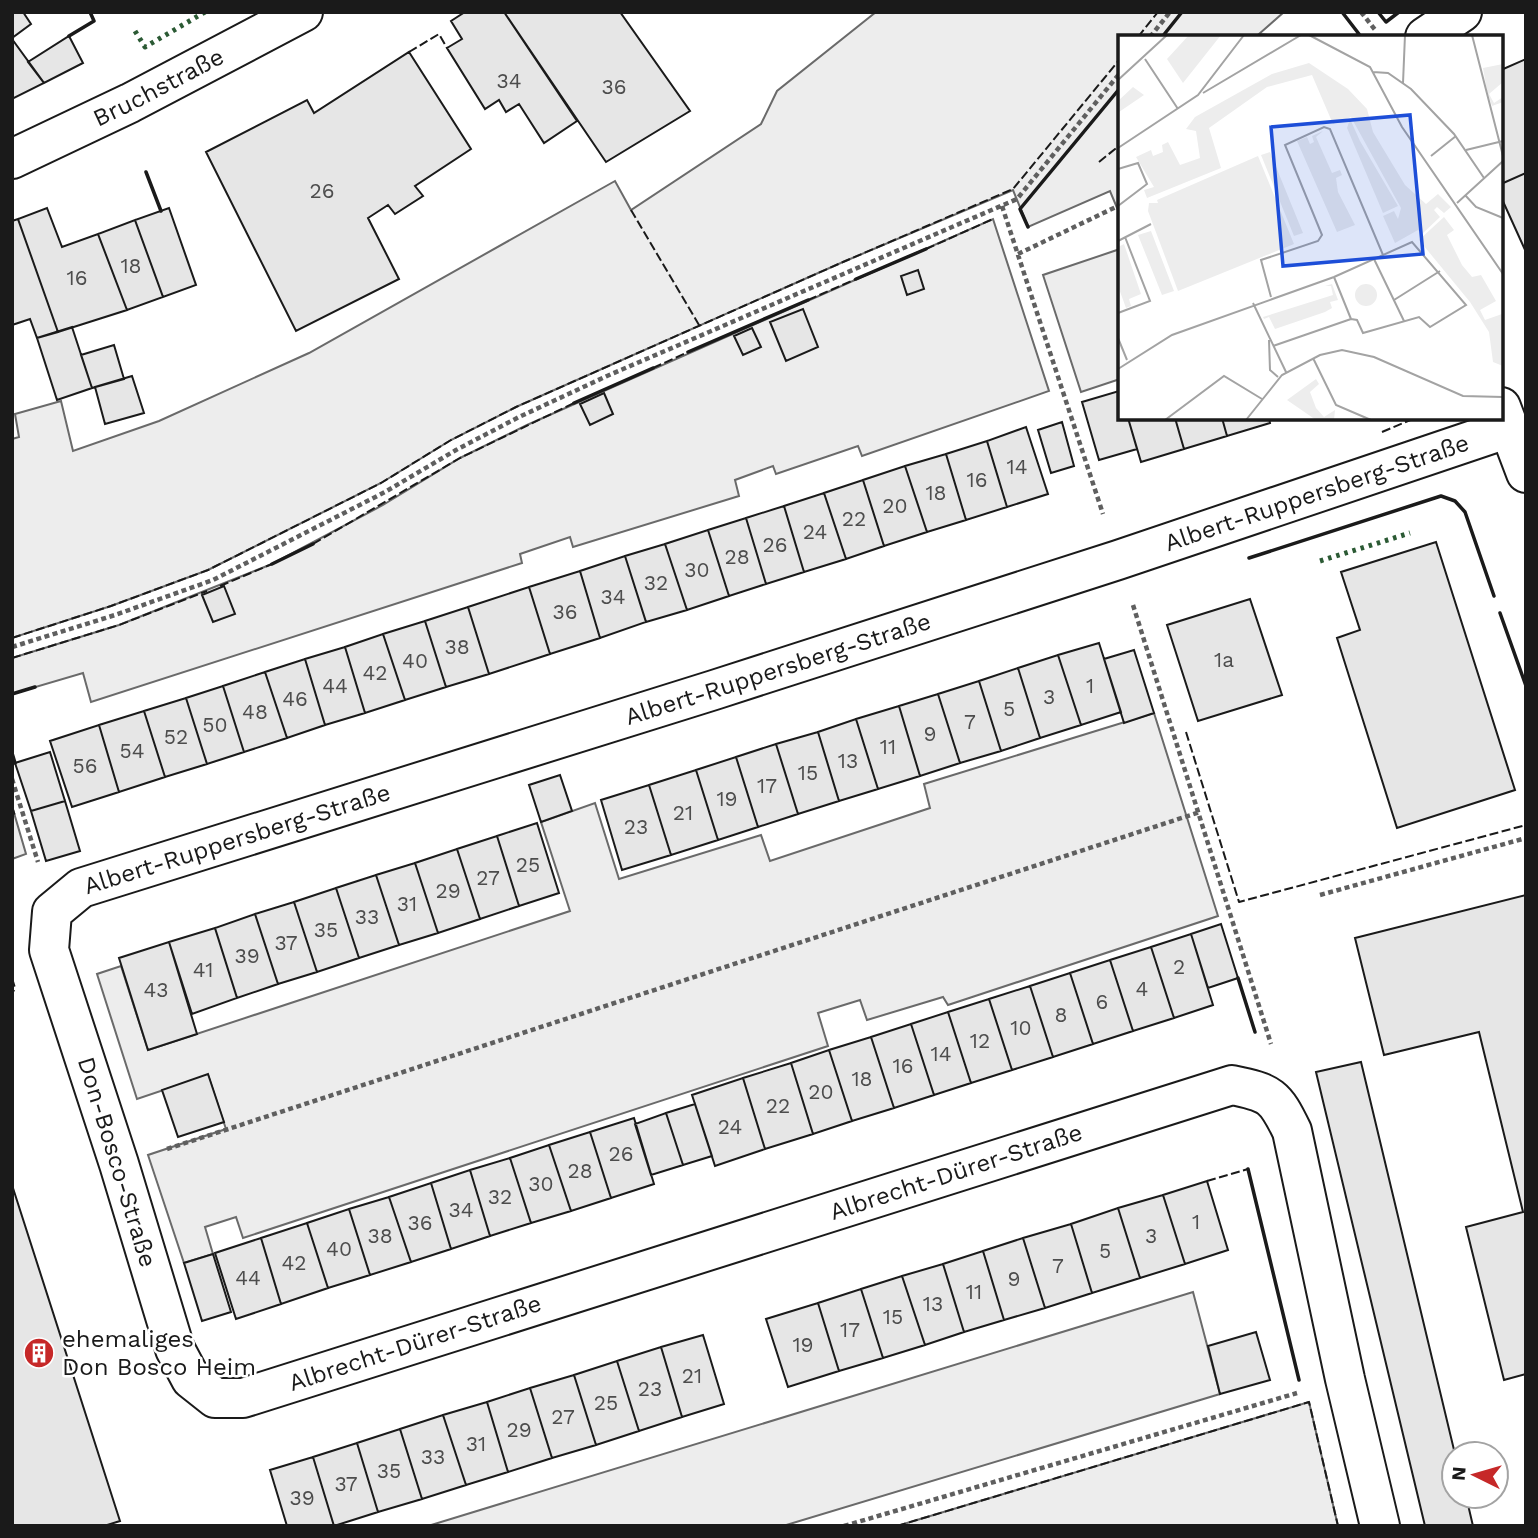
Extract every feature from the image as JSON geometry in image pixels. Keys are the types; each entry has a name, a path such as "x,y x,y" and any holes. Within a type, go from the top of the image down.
{"street":[{"name":"Bruchstraße","path":"12,159 130,103 303,12"},
{"path":"1428,35 1462,12"},
{"path":"1505,418 1526,473"},
{"name":"Albert-Ruppersberg-Straße","path":"52,912 81,888 714,690 1118,560 1500,420"},
{"name":"Don-Bosco-Straße","path":"52,912 49,950 119,1164 175,1349 191,1379 215,1398"},
{"name":"Albrecht-Dürer-Straße","path":"215,1398 243,1398 1232,1085 1256,1090 1278,1102"},
{"path":"1278,1102 1292,1131 1345,1379 1380,1526"}],"path":[{"path":"1152,35 1170,12"},
{"path":"1361,12 1378,35"},
{"path":"12,647 115,615 213,580 384,492 519,417 607,376 1017,199 1118,75"},
{"path":"1002,206 1105,521"},
{"path":"1018,254 1118,206"},
{"path":"1133,603 1272,1048 1278,1102"},
{"path":"12,779 39,863"},
{"path":"119,1164 1200,812"},
{"path":"1320,895 1526,838"},
{"path":"844,1526 1345,1379"}],"shaded area":[{"path":"876,12 1284,12 1259,34 1267,35 1118,35 1118,210 1110,191 1028,227 1013,190 516,407 451,440 381,483 208,570 111,606 12,638 12,439 19,437 15,414 61,401 73,451 159,421 309,353 615,181 631,210 761,124 777,91"},
{"path":"993,219 1049,391 862,456 858,446 776,474 773,466 735,480 739,496 573,547 570,537 520,554 522,563 91,702 83,673 12,694 12,658 119,625 272,564 383,505 460,458 527,425"},
{"path":"1118,250 1118,380 1081,392 1043,275"},
{"path":"1154,713 1218,916 948,1005 943,997 867,1020 860,1000 818,1013 828,1046 243,1238 236,1217 205,1227 213,1254 184,1263 148,1155 226,1129 208,1075 137,1099 97,974 121,966 148,1050 570,911 541,822 595,803 619,879 761,835 770,861 930,808 924,784"},
{"path":"12,806 26,854 12,859"},
{"path":"1193,1292 1220,1394 783,1526 428,1526"},
{"path":"1309,1402 1338,1526 897,1526"}],"building":[{"path":"12,12 23,12 31,24 12,38"},
{"path":"465,12 504,12 577,121 544,143 519,104 506,112 499,100 485,109 447,48 462,39 451,21"},
{"path":"504,12 620,12 690,111 606,162"},
{"path":"69,36 83,63 44,83 28,62"},
{"path":"12,39 44,83 12,99"},
{"path":"409,52 471,149 415,186 423,196 395,214 388,205 368,218 399,279 296,331 206,152 307,100 314,113"},
{"path":"1526,59 1526,173 1503,183 1503,69"},
{"path":"1526,173 1526,252 1503,201 1503,183"},
{"path":"47,208 62,247 98,234 127,310 58,332 18,219"},
{"path":"169,208 196,285 163,297 135,220"},
{"path":"18,219 58,332 37,338 30,319 12,325 12,221"},
{"path":"135,220 163,297 127,310 98,234"},
{"path":"918,270 924,289 907,295 901,276"},
{"path":"803,309 818,347 786,361 770,322"},
{"path":"72,327 92,388 57,400 37,338"},
{"path":"752,328 761,347 743,355 734,336"},
{"path":"114,345 124,379 92,388 81,355"},
{"path":"132,376 144,413 105,424 95,387"},
{"path":"1118,391 1118,420 1129,420 1137,449 1099,460 1082,402"},
{"path":"604,393 613,414 590,425 580,404"},
{"path":"1129,420 1176,420 1184,449 1141,462"},
{"path":"1176,420 1223,420 1227,436 1184,449"},
{"path":"1223,420 1269,420 1270,423 1227,436"},
{"path":"1062,422 1074,466 1051,473 1038,430"},
{"path":"1026,427 1048,494 1007,507 987,441"},
{"path":"987,441 1007,507 966,520 946,454"},
{"path":"946,454 966,520 927,532 905,466"},
{"path":"905,466 927,532 884,546 863,480"},
{"path":"863,480 884,546 846,559 824,493"},
{"path":"824,493 846,559 804,572 784,506"},
{"path":"784,506 804,572 766,584 746,518"},
{"path":"746,518 766,584 729,596 708,530"},
{"path":"708,530 729,596 687,610 665,544"},
{"path":"1436,542 1515,790 1397,828 1337,638 1360,630 1341,572"},
{"path":"665,544 687,610 646,622 625,556"},
{"path":"625,556 646,622 600,638 580,571"},
{"path":"580,571 600,638 550,654 529,587"},
{"path":"224,586 235,614 213,622 202,595"},
{"path":"529,587 550,654 489,674 468,607"},
{"path":"1250,599 1282,695 1198,721 1167,625"},
{"path":"468,607 489,674 446,687 425,621"},
{"path":"425,621 446,687 405,700 383,634"},
{"path":"383,634 405,700 365,713 345,647"},
{"path":"1099,643 1121,712 1081,725 1058,655"},
{"path":"345,647 365,713 325,725 305,659"},
{"path":"1134,650 1154,713 1124,723 1104,659"},
{"path":"1058,655 1081,725 1040,738 1018,668"},
{"path":"305,659 325,725 287,738 265,672"},
{"path":"1018,668 1040,738 1001,751 979,681"},
{"path":"265,672 287,738 244,752 223,686"},
{"path":"979,681 1001,751 960,763 938,694"},
{"path":"223,686 244,752 207,764 186,698"},
{"path":"938,694 960,763 920,776 899,706"},
{"path":"186,698 207,764 165,777 144,711"},
{"path":"899,706 920,776 878,789 856,719"},
{"path":"144,711 165,777 119,792 99,725"},
{"path":"856,719 878,789 839,801 818,732"},
{"path":"99,725 119,792 72,807 50,741"},
{"path":"818,732 839,801 798,814 776,744"},
{"path":"776,744 798,814 758,827 736,757"},
{"path":"50,752 65,801 31,811 15,763"},
{"path":"736,757 758,827 718,840 696,770"},
{"path":"696,770 718,840 671,855 649,785"},
{"path":"560,775 572,811 541,822 529,785"},
{"path":"649,785 671,855 622,870 601,800"},
{"path":"65,801 80,851 46,861 31,811"},
{"path":"537,823 559,893 519,906 497,836"},
{"path":"497,836 519,906 480,919 457,849"},
{"path":"457,849 480,919 438,933 415,863"},
{"path":"415,863 438,933 399,945 376,875"},
{"path":"376,875 399,945 359,958 336,888"},
{"path":"336,888 359,958 317,972 294,902"},
{"path":"1526,895 1526,1374 1504,1380 1466,1227 1523,1212 1479,1032 1384,1055 1355,938"},
{"path":"294,902 317,972 278,984 255,914"},
{"path":"255,914 278,984 237,998 215,928"},
{"path":"1221,924 1238,978 1208,988 1191,934"},
{"path":"215,928 237,998 192,1014 169,942"},
{"path":"1191,934 1213,1005 1174,1018 1151,947"},
{"path":"169,942 197,1034 148,1050 119,958"},
{"path":"1151,947 1174,1018 1133,1031 1110,960"},
{"path":"1110,960 1133,1031 1093,1044 1070,973"},
{"path":"1070,973 1093,1044 1053,1057 1030,986"},
{"path":"1030,986 1053,1057 1012,1070 989,999"},
{"path":"989,999 1012,1070 971,1083 948,1012"},
{"path":"948,1012 971,1083 934,1095 911,1024"},
{"path":"911,1024 934,1095 894,1108 871,1037"},
{"path":"871,1037 894,1108 852,1121 829,1050"},
{"path":"829,1050 852,1121 813,1134 791,1063"},
{"path":"1361,1062 1452,1440 1440,1440 1440,1510 1469,1510 1473,1526 1425,1526 1316,1072"},
{"path":"791,1063 813,1134 765,1149 743,1078"},
{"path":"208,1074 224,1122 178,1137 162,1090"},
{"path":"743,1078 765,1149 715,1166 692,1095"},
{"path":"695,1104 712,1156 683,1165 666,1113"},
{"path":"666,1113 683,1165 651,1175 635,1124"},
{"path":"634,1118 654,1184 611,1198 590,1132"},
{"path":"590,1132 611,1198 571,1211 549,1145"},
{"path":"549,1145 571,1211 531,1223 510,1158"},
{"path":"510,1158 531,1223 490,1236 470,1170"},
{"path":"470,1170 490,1236 451,1249 431,1183"},
{"path":"1207,1181 1228,1250 1185,1264 1163,1195"},
{"path":"431,1183 451,1249 411,1262 389,1197"},
{"name":"ehemaliges Don Bosco Heim","path":"12,1185 120,1521 104,1526 12,1526"},
{"path":"1163,1195 1185,1264 1140,1278 1118,1208"},
{"path":"389,1197 411,1262 370,1275 349,1209"},
{"path":"1118,1208 1140,1278 1092,1293 1071,1224"},
{"path":"349,1209 370,1275 328,1288 307,1223"},
{"path":"307,1223 328,1288 281,1304 261,1238"},
{"path":"1071,1224 1092,1293 1045,1308 1023,1238"},
{"path":"261,1238 281,1304 236,1319 215,1253"},
{"path":"1023,1238 1045,1308 1004,1320 983,1251"},
{"path":"983,1251 1004,1320 964,1332 943,1264"},
{"path":"213,1254 231,1312 202,1321 184,1263"},
{"path":"943,1264 964,1332 925,1345 902,1276"},
{"path":"902,1276 925,1345 883,1358 861,1289"},
{"path":"861,1289 883,1358 839,1371 818,1303"},
{"path":"818,1303 839,1371 788,1387 766,1319"},
{"path":"1256,1332 1270,1380 1220,1394 1208,1346"},
{"path":"703,1335 724,1404 682,1417 661,1347"},
{"path":"661,1347 682,1417 639,1431 617,1361"},
{"path":"617,1361 639,1431 596,1445 574,1375"},
{"path":"574,1375 596,1445 552,1458 530,1388"},
{"path":"530,1388 552,1458 508,1472 487,1402"},
{"path":"487,1402 508,1472 466,1485 443,1415"},
{"path":"443,1415 466,1485 422,1499 400,1429"},
{"path":"400,1429 422,1499 378,1512 357,1443"},
{"path":"357,1443 378,1512 334,1526 313,1457"},
{"path":"313,1457 334,1526 287,1526 270,1470"}],"hedge":[{"path":"135,31 145,47 205,12"},
{"path":"1320,561 1410,533"}],"fence":[{"path":"1140,35 1158,12"},
{"path":"409,52 439,34 447,48"},
{"path":"12,638 111,606 208,570 381,483 451,440 516,407 1013,189 1118,61"},
{"path":"1099,162 1118,147"},
{"path":"631,210 699,325"},
{"path":"926,249 993,219"},
{"path":"808,300 856,279"},
{"path":"653,368 688,352"},
{"path":"313,544 460,458 574,403"},
{"path":"1382,432 1410,420"},
{"path":"220,586 272,564"},
{"path":"12,658 119,625 207,591"},
{"path":"1186,732 1239,902 1526,825"},
{"path":"12,806 15,816"},
{"path":"12,978 15,988 12,994"},
{"path":"1207,1181 1248,1169"},
{"path":"897,1526 1309,1402 1338,1526"}],"wall":[{"path":"69,36 94,21 90,12"},
{"path":"1164,35 1182,12"},
{"path":"1342,12 1357,35"},
{"path":"1378,12 1386,22 1399,12"},
{"path":"1028,227 1020,209 1118,90"},
{"path":"146,172 161,211"},
{"path":"856,279 926,249"},
{"path":"688,352 808,300"},
{"path":"574,403 653,368"},
{"path":"1249,558 1441,496 1455,501 1465,512 1494,596"},
{"path":"272,564 313,544"},
{"path":"1500,613 1526,686"},
{"path":"12,694 35,687"},
{"path":"12,753 15,763"},
{"path":"1238,978 1255,1032"},
{"path":"1248,1169 1299,1380"}],"place":[{"name":"ehemaliges Don Bosco Heim","path":"39,1353"}]}
